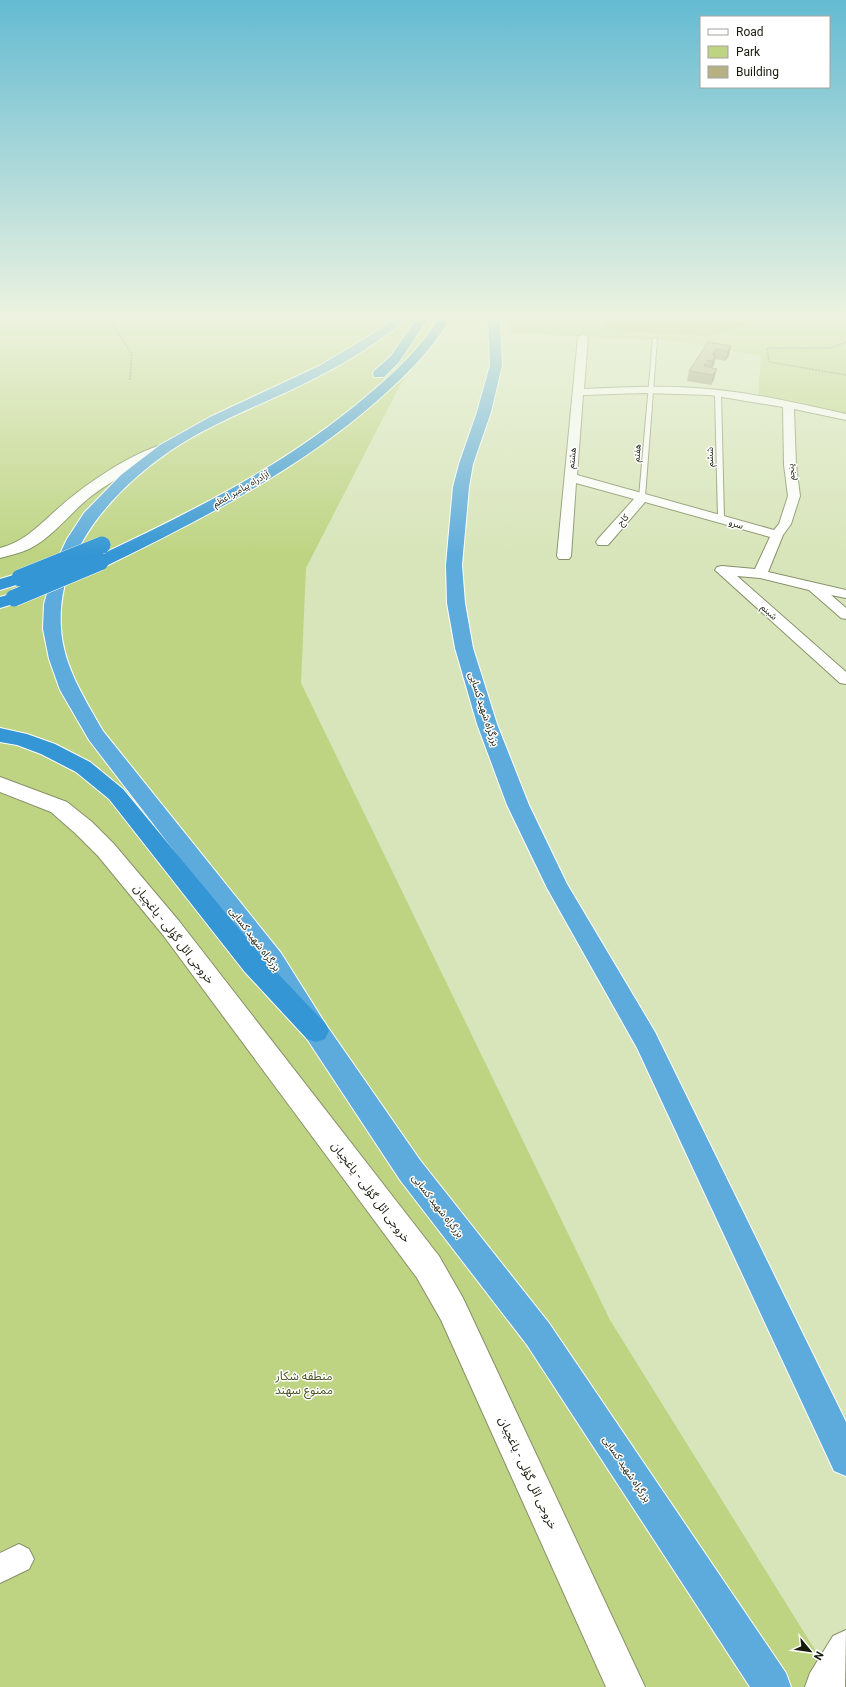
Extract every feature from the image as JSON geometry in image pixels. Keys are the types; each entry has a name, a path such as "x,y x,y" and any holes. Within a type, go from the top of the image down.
{"highway":[{"name":"بزرگراه شهید کسایی","path":"262,398 215,420 165,448 126,478 90,516 75,540 64,562 53,604 52,629 58,659 70,690 96,735 272,960 316,1031 410,1170 538,1334 766,1679"},
{"name":"آزادراه پیامبر اعظم","path":"7,600 100,562 194,517 302,454 374,398"},
{"name":"بزرگراه شهید کسایی","path":"488,398 466,464 454,565 456,603 464,648 487,724 518,805 558,888 646,1040 840,1447"},
{"path":"279,452 297,439"},
{"path":"158,519 192,501"},
{"path":"0,585 109,542"},
{"path":"10,737 48,749 83,767 116,794 253,964 316,1031"}],"main road":[{"path":"0,553 25,545 38,538 76,501 102,482 136,460 165,448"},
{"name":"خروجی ائل گؤلی - یاغچیان","path":"0,784 59,807 84,828 106,850 172,928 428,1267 452,1309 626,1687"},
{"path":"824,1687 846,1649"}],"street":[{"name":"هشتم","path":"564,556 578,398"},
{"path":"743,398 846,417"},
{"name":"پنجم","path":"777,535 785,524 794,496 790,465 788,405"},
{"name":"سرو","path":"570,477 777,535"},
{"name":"کاج","path":"603,542 642,497"},
{"path":"777,535 760,574 846,594"},
{"name":"شبنم","path":"760,574 722,570 845,679"},
{"path":"812,586 846,615"}],"lane":[{"name":"هفتم","path":"642,497 651,398"},
{"name":"ششم","path":"714,398 720,520"}],"green space":[{"name":"منطقه شکار ممنوع سهند","path":"0,398 394,398 306,568 301,683 610,1320 838,1687 0,1687"},
{"path":"758,398 846,398 846,414"}]}
